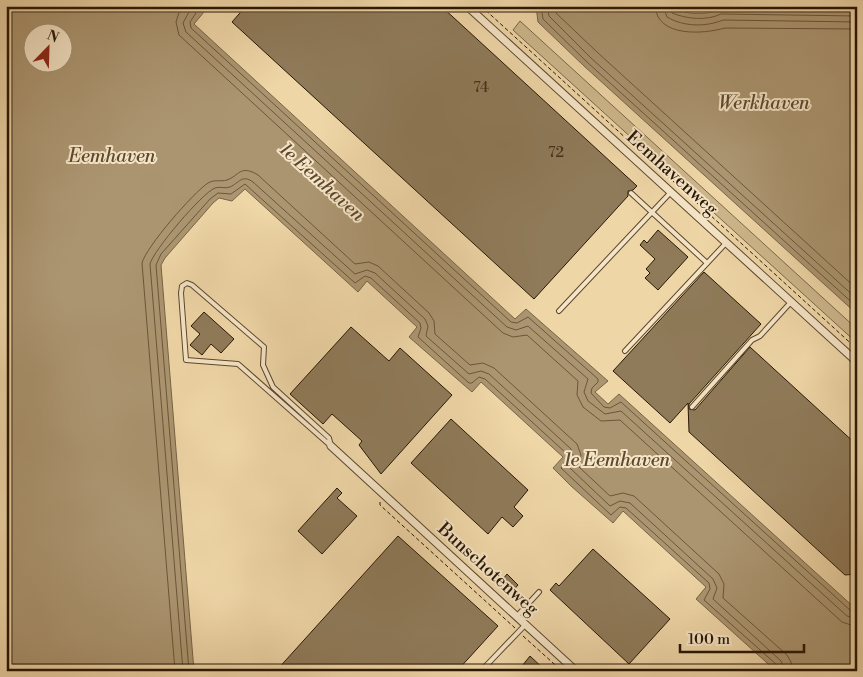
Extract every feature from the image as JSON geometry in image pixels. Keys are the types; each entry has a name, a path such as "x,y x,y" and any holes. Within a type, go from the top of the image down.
{"street":[{"name":"Eemhavenweg","path":"467,6 857,362"},
{"name":"Bunschotenweg","path":"331,446 576,671"}],"lane":[{"path":"559,311 671,192"},
{"path":"631,193 707,263"},
{"path":"625,351 726,243"},
{"path":"186,283 192,285 264,347 263,365 273,386 329,438 331,446 238,364 186,360 182,286 186,283"},
{"path":"692,407 752,340 760,336 791,302"},
{"path":"517,616 539,592"},
{"path":"481,671 526,624"}],"path":[{"name":"Eemhavenweg","path":"481,6 857,350"},
{"name":"Bunschotenweg","path":"379,491 380,506 562,671"}],"shaded area":[{"path":"520,21 857,329 857,343 513,30"}],"water":[{"name":"Eemhaven","path":"6,6 198,6 204,12 194,24 515,319 526,309 608,381 595,392 608,404 619,394 857,610 857,671 776,671 696,599 706,587 623,511 613,523 571,486 553,468 563,457 481,382 472,392 409,337 417,327 367,281 358,292 245,189 232,201 219,198 213,203 161,265 194,671 6,671"},
{"name":"Werkhaven","path":"536,6 672,6 695,14 708,13 719,9 857,11 857,314 538,22"}],"building":[{"path":"246,6 441,6 637,186 633,190 628,191 628,196 534,299 232,22"},
{"path":"658,230 688,257 658,290 645,278 650,273 646,269 655,259 640,245 644,240 647,243"},
{"path":"704,272 761,324 689,404 689,409 695,410 750,347 857,445 857,574 845,575 689,432 688,403 670,423 613,371"},
{"path":"204,312 234,339 221,353 211,344 202,355 190,345 200,334 191,326"},
{"path":"351,327 389,361 400,348 452,395 381,474 359,445 362,441 332,414 323,424 290,394"},
{"path":"451,419 528,490 514,507 523,516 513,527 502,517 488,534 411,463"},
{"path":"337,488 342,493 337,498 357,516 322,554 298,531"},
{"path":"398,536 498,626 457,671 276,671"},
{"path":"593,549 670,619 629,664 550,590 556,583 559,586"},
{"path":"507,574 518,585 511,593 500,583"},
{"path":"530,656 546,671 518,671"}],"water label":[{"name":"1e Eemhaven","path":"322,182"},
{"name":"1e Eemhaven","path":"617,460"}]}
